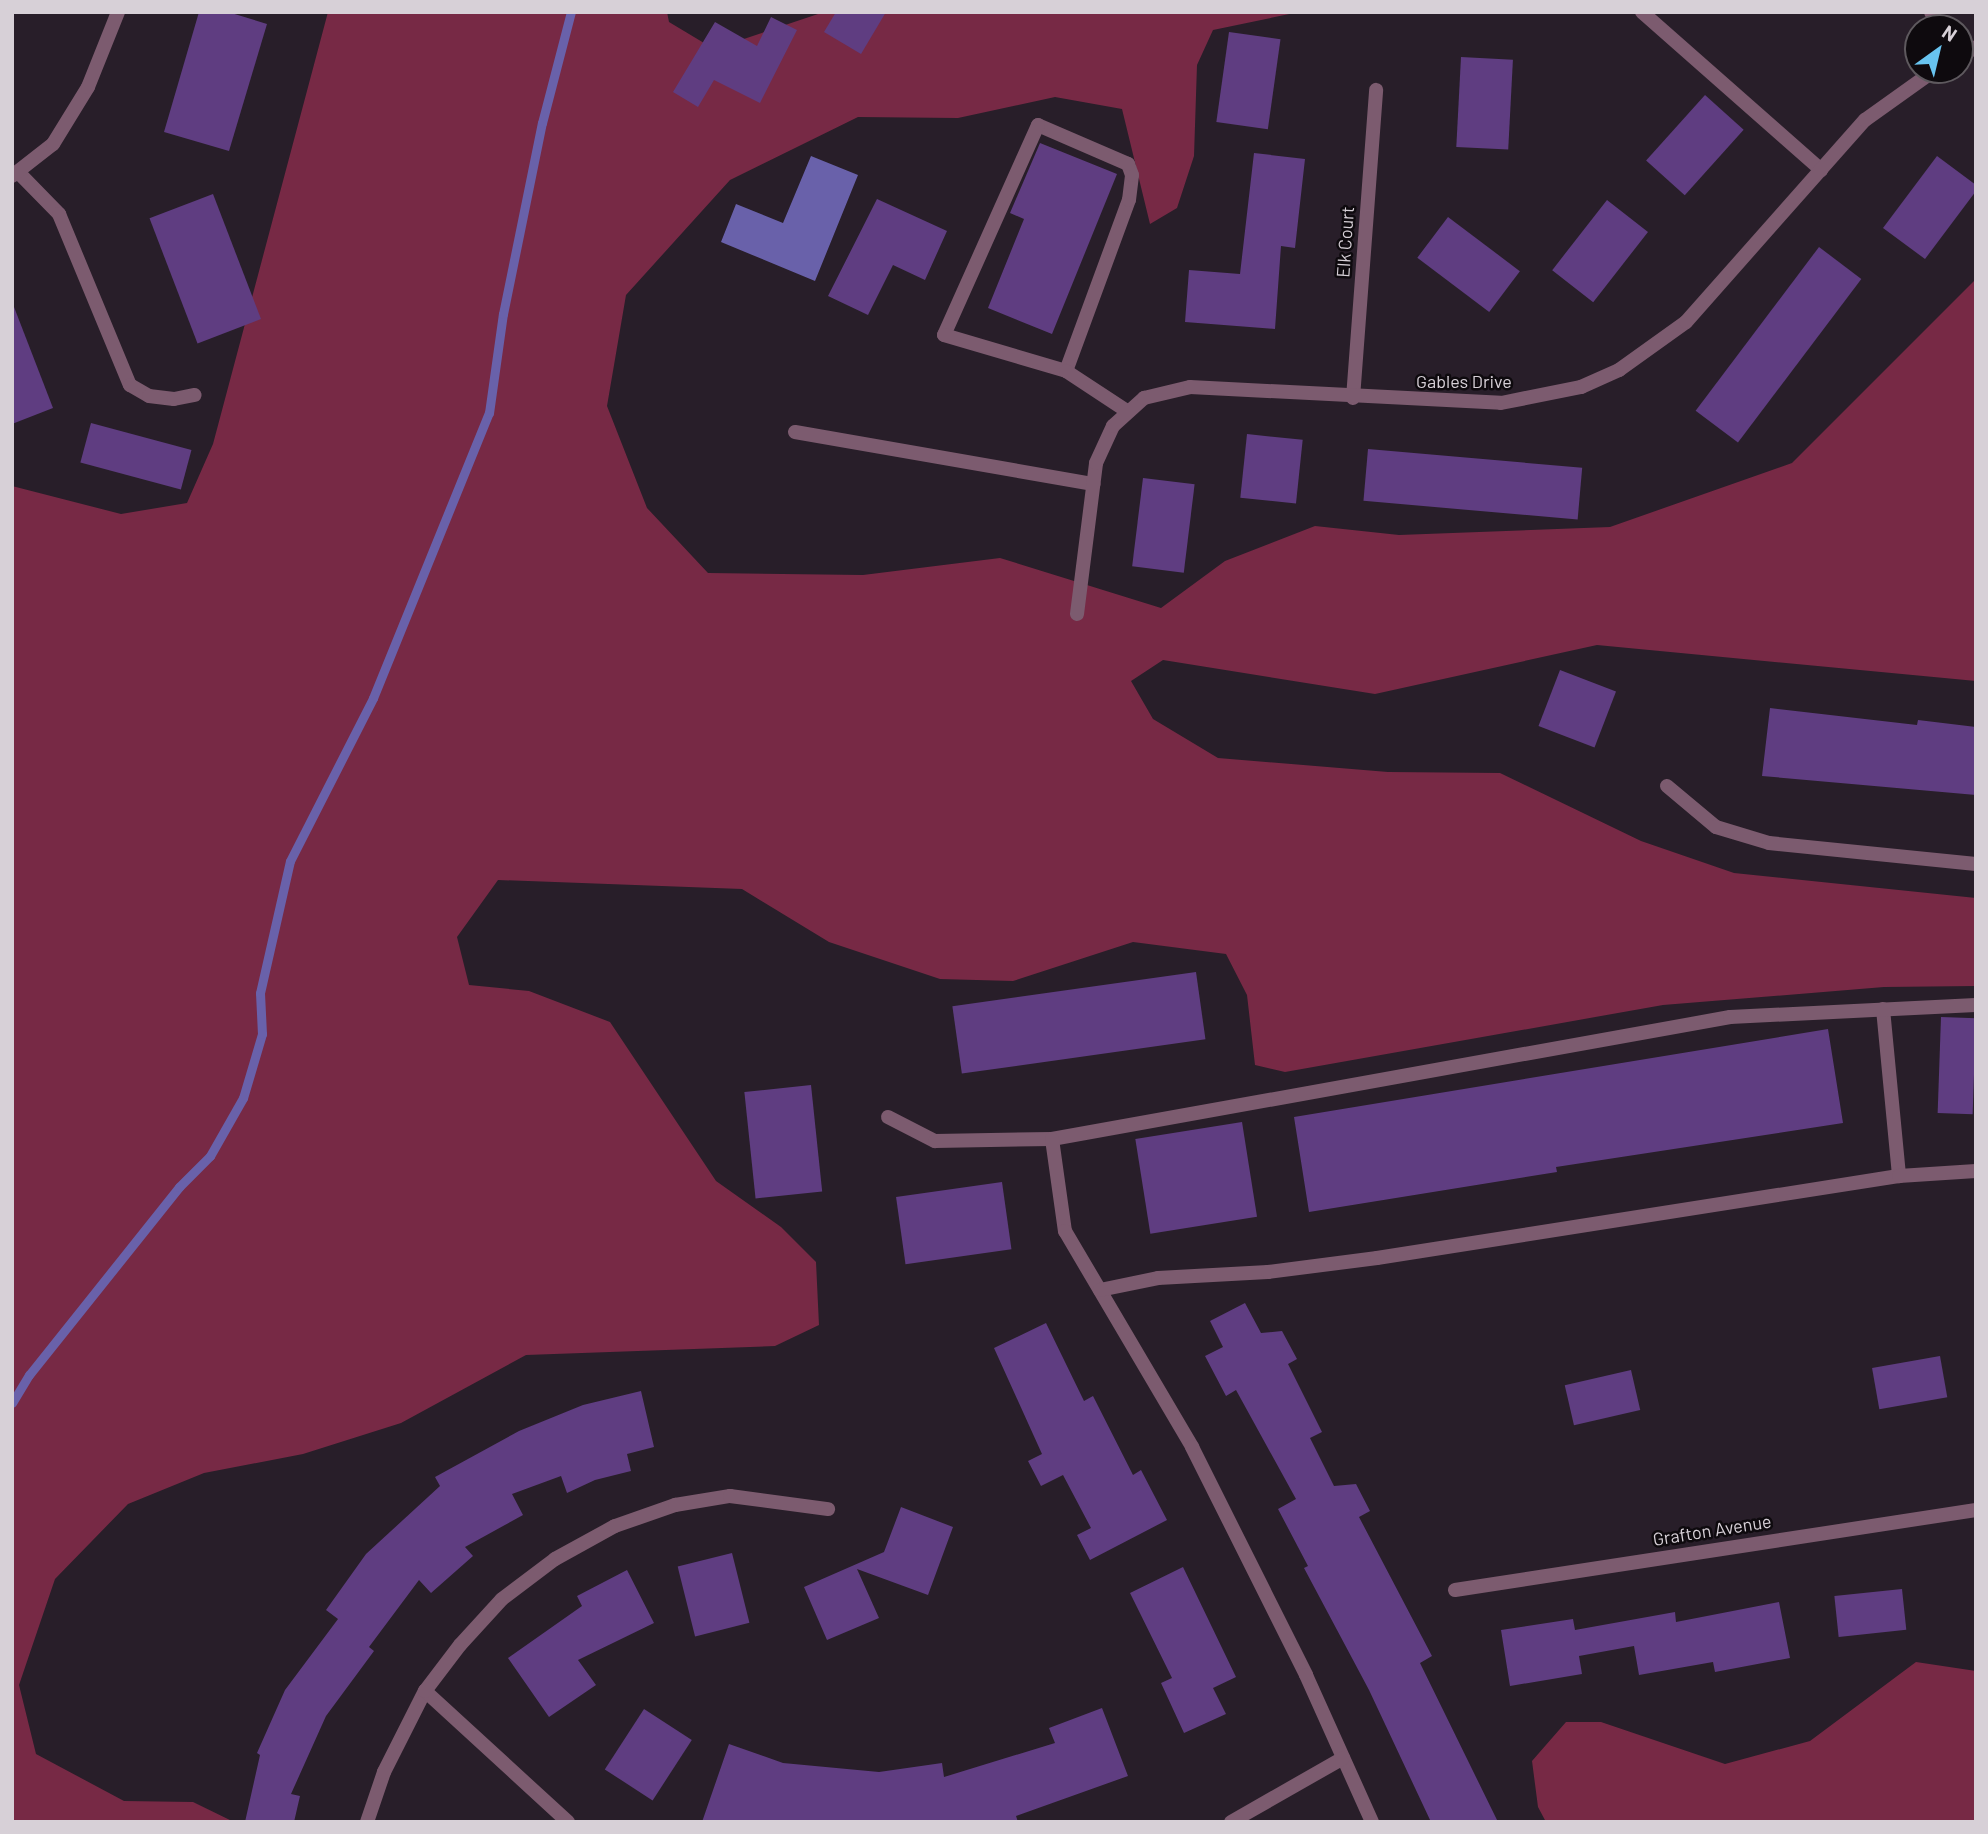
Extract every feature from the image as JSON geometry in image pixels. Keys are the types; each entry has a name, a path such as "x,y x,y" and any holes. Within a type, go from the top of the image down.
{"street":[{"path":"118,12 89,87 53,144 15,174 59,214 130,385 149,396 174,399 195,395"},
{"path":"1642,12 1821,170"},
{"name":"Gables Drive","path":"1077,614 1102,443 1127,411 1163,391 1190,387 1353,398 1500,403 1568,390 1619,370 1686,322 1865,120 1915,84"},
{"name":"Elk Court","path":"1353,398 1376,90"},
{"path":"1066,371 1129,200 1132,175 1128,164 1038,125 944,335 1066,371 1127,411"},
{"path":"794,432 1094,484"},
{"path":"1667,786 1716,827 1769,843 1976,864"},
{"path":"888,1116 935,1141 1052,1139 1730,1017 1976,1005"},
{"path":"1883,1009 1899,1176"},
{"path":"1052,1139 1065,1231 1192,1447 1372,1822"},
{"path":"1100,1290 1158,1278 1268,1272 1377,1258 1899,1176 1976,1171"},
{"path":"367,1822 384,1772 425,1691 502,1599 555,1559 615,1526 675,1505 730,1496 828,1508"},
{"name":"Grafton Avenue","path":"1455,1590 1976,1510"},
{"path":"425,1691 568,1822"},
{"path":"1231,1822 1343,1758"}],"shaded area":[{"path":"328,12 667,12 669,22 714,49 824,12 1299,12 1213,30 1197,65 1194,156 1177,208 1150,224 1122,109 1055,97 958,118 858,117 730,180 626,295 607,406 647,508 708,573 863,575 1000,558 1161,608 1225,561 1315,526 1399,535 1610,527 1792,463 1976,279 1976,681 1597,645 1375,694 1163,660 1131,681 1153,719 1218,758 1388,772 1500,773 1641,841 1734,873 1976,898 1976,986 1884,987 1663,1005 1285,1072 1255,1065 1247,995 1226,954 1133,942 1013,981 940,979 829,942 742,889 498,880 457,937 469,985 529,991 610,1022 716,1181 781,1227 816,1262 819,1325 775,1346 526,1355 401,1423 303,1454 204,1473 128,1504 55,1579 19,1685 36,1754 124,1801 193,1802 234,1822 12,1822 12,486 121,514 187,503 213,444"},
{"path":"811,156 858,175 815,281 721,242 736,204 783,223"},
{"path":"1916,1662 1976,1671 1976,1822 1546,1822 1538,1807 1532,1761 1566,1722 1601,1722 1725,1764 1810,1741"}],"building":[{"path":"199,12 228,12 267,24 229,151 164,132"},
{"path":"836,12 886,12 861,54 824,32"},
{"path":"771,17 797,30 760,103 714,80 698,107 673,92 715,22 757,46"},
{"path":"1229,32 1280,39 1268,129 1216,122"},
{"path":"1461,57 1513,60 1508,150 1456,147"},
{"path":"1705,95 1744,130 1685,195 1646,160"},
{"path":"1040,143 1117,174 1052,334 988,308 1024,219 1010,213"},
{"path":"1254,153 1305,159 1295,248 1281,246 1275,329 1185,322 1189,270 1240,274"},
{"path":"1937,156 1976,185 1976,191 1925,259 1883,228"},
{"path":"213,194 261,319 198,343 150,218"},
{"path":"877,199 947,231 925,280 893,265 868,315 828,296"},
{"path":"1607,200 1648,232 1593,302 1552,270"},
{"path":"1448,217 1520,271 1489,312 1417,258"},
{"path":"1819,247 1861,279 1738,443 1696,411"},
{"path":"14,307 53,408 12,424 12,308"},
{"path":"91,423 191,450 181,490 80,463"},
{"path":"1247,434 1303,440 1296,504 1240,498"},
{"path":"1368,449 1582,468 1578,520 1363,501"},
{"path":"1143,478 1195,484 1184,573 1132,566"},
{"path":"1560,670 1616,692 1595,748 1538,726"},
{"path":"1770,708 1917,725 1918,720 1976,727 1976,795 1762,776"},
{"path":"1196,972 1205,1039 962,1074 952,1006"},
{"path":"1941,1017 1976,1018 1973,1114 1938,1113"},
{"path":"1828,1029 1843,1123 1556,1167 1557,1172 1309,1212 1294,1117"},
{"path":"811,1085 822,1191 756,1198 744,1092"},
{"path":"1242,1122 1257,1217 1150,1234 1135,1139"},
{"path":"1002,1182 1011,1249 906,1264 896,1197"},
{"path":"1245,1303 1261,1333 1282,1331 1297,1359 1288,1364 1322,1432 1310,1438 1334,1486 1356,1484 1370,1511 1359,1517 1432,1656 1420,1663 1498,1822 1431,1822 1369,1690 1304,1568 1308,1566 1278,1509 1296,1499 1236,1390 1226,1396 1205,1356 1223,1347 1210,1321"},
{"path":"1046,1323 1084,1401 1093,1396 1133,1475 1141,1470 1167,1520 1090,1560 1077,1535 1091,1528 1063,1475 1041,1486 1028,1461 1042,1454 994,1348"},
{"path":"1940,1356 1947,1397 1879,1409 1872,1368"},
{"path":"1631,1370 1640,1410 1574,1425 1565,1385"},
{"path":"641,1391 654,1447 627,1454 631,1471 595,1480 567,1493 561,1476 512,1494 523,1515 465,1547 473,1556 431,1593 419,1580 369,1647 374,1651 326,1716 291,1794 300,1796 294,1822 245,1822 260,1755 257,1753 285,1690 338,1619 326,1610 366,1554 440,1486 435,1477 519,1431 583,1405"},
{"path":"901,1507 953,1527 928,1595 857,1569 879,1618 827,1640 804,1587 884,1552"},
{"path":"732,1553 749,1623 695,1636 678,1567"},
{"path":"1183,1567 1236,1677 1213,1688 1226,1714 1184,1733 1161,1683 1172,1678 1130,1593"},
{"path":"627,1570 654,1623 578,1660 596,1685 549,1717 508,1658 582,1606 577,1596"},
{"path":"1902,1589 1906,1630 1839,1637 1834,1596"},
{"path":"1779,1602 1790,1658 1715,1672 1713,1662 1639,1675 1634,1646 1579,1656 1582,1674 1510,1686 1501,1630 1573,1619 1575,1630 1675,1612 1676,1622"},
{"path":"1102,1708 1128,1776 1016,1816 1018,1822 702,1822 729,1744 783,1763 879,1772 942,1763 944,1777 1055,1743 1049,1728"},
{"path":"644,1709 692,1740 653,1800 605,1769"}],"waterway":[{"path":"12,1403 29,1375 179,1187 210,1156 243,1098 262,1034 260,993 290,861 373,698 489,413 503,314 542,123 571,12"}]}
